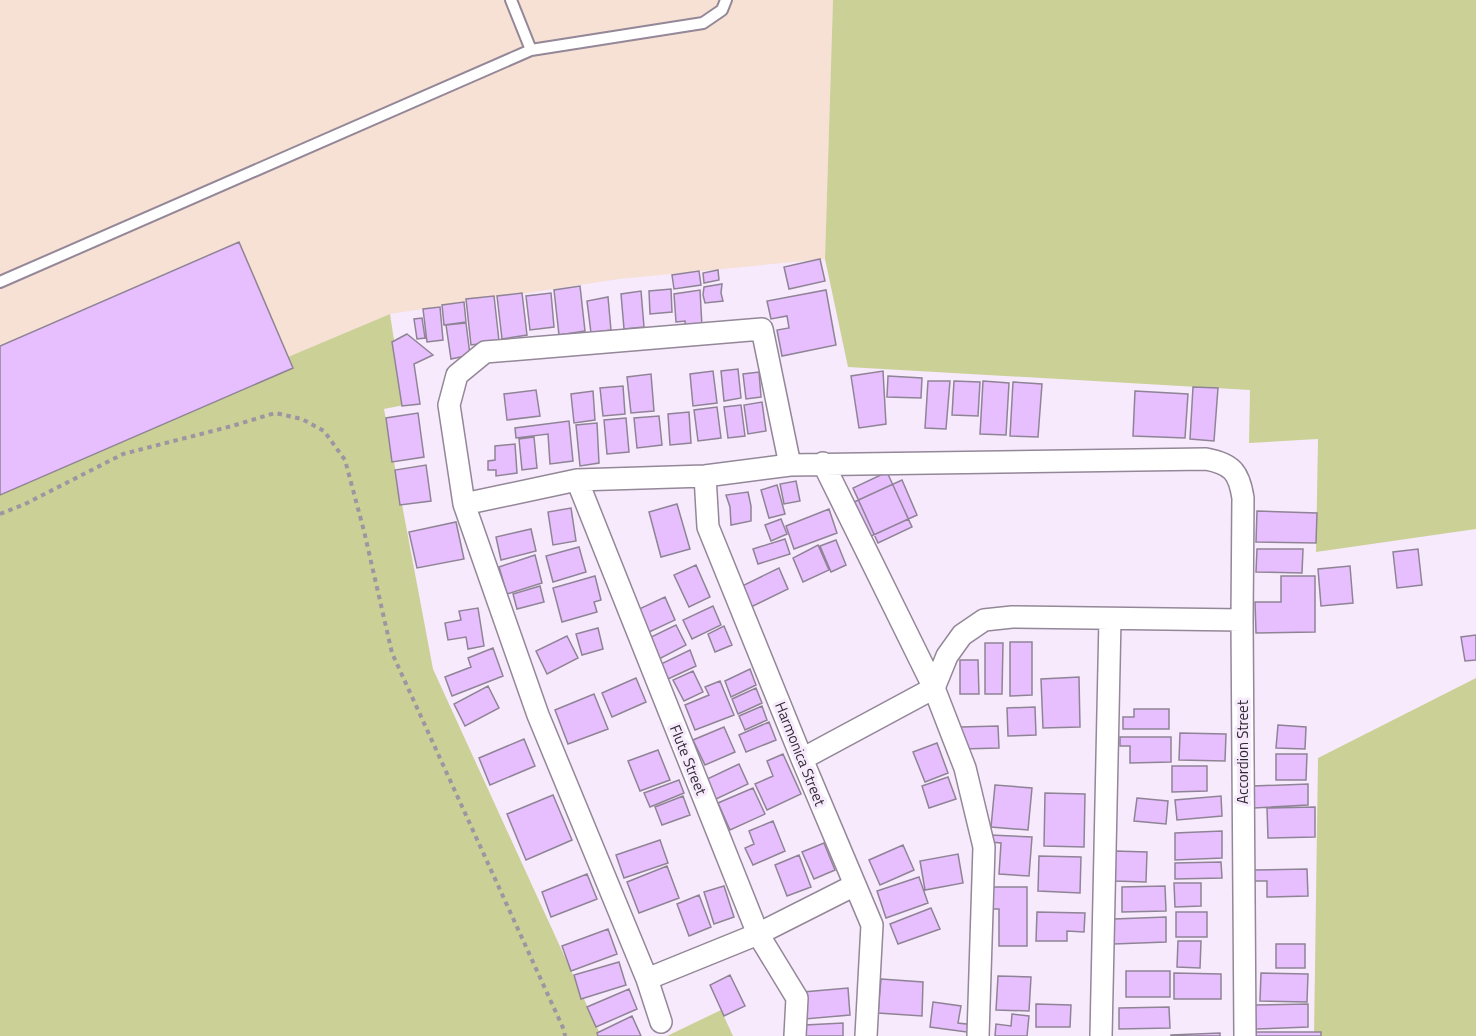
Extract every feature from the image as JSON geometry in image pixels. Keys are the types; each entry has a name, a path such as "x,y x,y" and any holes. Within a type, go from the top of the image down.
{"street":[{"path":"661,1022 647,980 538,715 464,504 449,405 457,375 485,352 762,329 790,465"},
{"name":"Accordion Street","path":"823,463 1206,459 1221,462 1233,470 1240,483 1243,498 1245,1036"},
{"path":"464,504 577,480 705,476 823,463 934,688 965,768 984,847 978,1036"},
{"name":"Harmonica Street","path":"705,476 708,527 872,925 866,1036"},
{"name":"Flute Street","path":"577,480 758,934 797,998 795,1036"},
{"path":"802,759 934,688 947,656 963,635 984,620 1012,617 1242,620"},
{"path":"1101,1036 1110,618"},
{"path":"647,980 758,934 855,885"}],"lane":[{"path":"511,0 531,50"},
{"path":"0,282 531,50 703,23 722,10 726,0"}],"path":[{"path":"0,514 25,504 123,454 275,413 302,419 324,431 345,460 392,653 565,1036"}],"shaded area":[{"path":"0,0 833,0 825,259 619,279 390,314 0,478"}],"green space":[{"path":"833,0 1476,0 1476,529 1316,552 1318,439 1249,443 1250,390 848,367 825,259"},
{"path":"390,314 404,405 384,409 433,669 601,1036 0,1036 0,478"},
{"path":"1476,678 1476,1036 1314,1036 1318,758"},
{"path":"721,1010 733,1036 667,1036"}],"building":[{"path":"239,242 293,368 0,495 0,346"},
{"path":"820,259 825,281 789,289 784,267"},
{"path":"718,270 719,280 704,283 703,273"},
{"path":"699,271 701,285 674,289 672,275"},
{"path":"722,284 723,301 705,303 704,287"},
{"path":"580,286 585,331 559,335 554,290"},
{"path":"671,289 672,312 650,314 649,291"},
{"path":"700,290 702,327 686,330 685,321 676,322 674,294"},
{"path":"826,290 836,345 782,356 777,330 789,328 787,316 771,319 767,301"},
{"path":"641,291 644,327 624,329 621,294"},
{"path":"522,293 527,335 502,339 497,296"},
{"path":"551,293 554,327 530,330 526,296"},
{"path":"494,296 499,341 471,345 466,299"},
{"path":"608,297 611,330 591,333 587,301"},
{"path":"464,302 466,322 444,325 442,305"},
{"path":"440,307 443,340 427,342 423,309"},
{"path":"422,318 425,338 417,339 414,319"},
{"path":"466,323 470,355 451,359 446,325"},
{"path":"407,334 433,355 414,364 420,404 402,406 392,342"},
{"path":"738,369 741,398 724,401 721,371"},
{"path":"713,371 717,403 693,406 690,374"},
{"path":"883,371 886,424 859,428 851,376"},
{"path":"759,372 761,397 746,399 743,374"},
{"path":"651,374 654,411 631,413 627,377"},
{"path":"888,376 922,378 921,398 887,397"},
{"path":"928,381 950,381 946,429 925,428"},
{"path":"954,381 980,382 978,416 952,415"},
{"path":"983,381 1009,383 1006,435 980,434"},
{"path":"1013,382 1042,384 1038,437 1010,436"},
{"path":"623,386 625,414 603,416 600,388"},
{"path":"1193,387 1218,388 1214,441 1190,439"},
{"path":"536,390 540,416 507,420 504,394"},
{"path":"593,391 595,420 574,423 571,394"},
{"path":"1135,391 1188,394 1185,438 1133,436"},
{"path":"762,402 766,431 748,434 744,405"},
{"path":"741,405 745,436 728,438 724,407"},
{"path":"717,407 721,438 698,441 694,410"},
{"path":"689,412 691,443 670,445 668,414"},
{"path":"418,413 424,457 392,462 386,418"},
{"path":"659,416 662,445 637,448 634,418"},
{"path":"626,418 629,452 607,454 604,420"},
{"path":"569,421 573,461 550,464 548,434 516,438 515,428"},
{"path":"597,423 599,463 580,466 576,425"},
{"path":"534,437 537,468 522,470 519,439"},
{"path":"515,444 517,473 496,476 496,470 488,470 488,461 495,460 495,446"},
{"path":"426,465 431,501 400,505 395,470"},
{"path":"887,472 912,527 878,543 853,488"},
{"path":"902,480 917,515 867,538 852,503"},
{"path":"796,481 800,501 784,504 780,484"},
{"path":"777,485 785,514 769,518 761,490"},
{"path":"748,492 751,521 731,525 730,507 726,495"},
{"path":"677,504 690,549 661,557 649,512"},
{"path":"571,508 576,541 553,545 548,512"},
{"path":"829,509 837,533 794,549 786,526"},
{"path":"1257,511 1317,513 1316,543 1256,542"},
{"path":"781,519 787,534 771,541 765,525"},
{"path":"456,522 464,559 417,568 409,532"},
{"path":"531,529 536,551 501,560 496,537"},
{"path":"785,539 790,554 758,564 753,549"},
{"path":"836,540 846,565 831,572 820,546"},
{"path":"818,545 829,570 803,582 793,558"},
{"path":"579,547 586,572 553,582 546,556"},
{"path":"1257,549 1303,549 1302,573 1256,572"},
{"path":"1418,549 1422,585 1397,588 1393,552"},
{"path":"535,555 542,583 507,594 499,567"},
{"path":"696,565 710,597 689,607 674,575"},
{"path":"1350,566 1353,603 1321,606 1318,569"},
{"path":"779,568 788,589 749,608 740,587"},
{"path":"595,576 601,600 594,602 597,612 562,622 553,588"},
{"path":"1281,576 1315,576 1315,632 1256,633 1255,602 1281,602"},
{"path":"540,586 544,602 517,609 513,594"},
{"path":"665,597 675,620 647,633 637,610"},
{"path":"713,606 721,625 692,639 683,620"},
{"path":"478,608 484,646 468,649 466,637 448,640 445,623 461,620 459,611"},
{"path":"676,625 686,645 659,659 649,638"},
{"path":"724,626 732,645 715,652 708,634"},
{"path":"598,628 603,649 582,655 576,634"},
{"path":"1476,635 1476,660 1465,661 1461,637"},
{"path":"567,636 578,658 547,674 536,651"},
{"path":"1010,642 1032,642 1032,695 1010,696"},
{"path":"985,643 1003,643 1002,694 985,694"},
{"path":"493,648 503,676 452,696 445,677 471,667 468,658"},
{"path":"690,650 696,666 668,679 661,664"},
{"path":"960,660 978,660 979,694 960,694"},
{"path":"750,669 756,685 731,697 725,681"},
{"path":"693,671 703,692 684,701 673,680"},
{"path":"1079,677 1080,727 1043,728 1041,679"},
{"path":"636,678 646,702 612,717 602,693"},
{"path":"720,681 734,715 695,730 685,705 709,695 705,687"},
{"path":"488,686 499,708 465,726 454,704"},
{"path":"756,688 762,703 738,714 732,699"},
{"path":"594,694 608,729 568,744 555,710"},
{"path":"762,706 767,720 745,730 739,716"},
{"path":"1035,707 1036,735 1008,736 1007,708"},
{"path":"1134,709 1169,709 1169,729 1123,729 1123,717 1134,717"},
{"path":"769,722 776,740 746,752 739,735"},
{"path":"1278,725 1306,727 1305,749 1276,748"},
{"path":"998,726 999,748 962,749 961,727"},
{"path":"724,727 735,752 705,765 693,740"},
{"path":"1180,733 1226,734 1225,761 1179,760"},
{"path":"1120,737 1171,737 1171,762 1130,763 1130,746 1120,746"},
{"path":"524,739 535,766 490,785 479,758"},
{"path":"937,743 948,773 925,782 913,752"},
{"path":"658,750 670,780 640,791 628,761"},
{"path":"783,754 801,794 767,810 755,784 773,776 767,761"},
{"path":"1276,754 1307,754 1306,780 1276,780"},
{"path":"739,764 748,784 714,800 705,780"},
{"path":"1172,766 1207,766 1207,791 1172,792"},
{"path":"948,777 956,799 929,808 922,786"},
{"path":"679,780 684,793 650,807 644,793"},
{"path":"1308,784 1308,805 1254,808 1253,786"},
{"path":"995,785 1032,788 1028,830 991,827"},
{"path":"753,788 765,814 730,830 718,803"},
{"path":"1045,793 1085,794 1084,847 1044,846"},
{"path":"553,795 572,840 526,860 507,814"},
{"path":"683,796 690,815 662,825 655,807"},
{"path":"1221,796 1222,816 1177,820 1175,800"},
{"path":"1137,798 1168,801 1166,824 1134,821"},
{"path":"1315,807 1315,837 1268,838 1267,808"},
{"path":"773,821 785,851 753,865 745,848 754,844 749,831"},
{"path":"1222,831 1222,858 1175,860 1175,833"},
{"path":"990,835 1032,837 1029,876 999,874 1001,843 990,842"},
{"path":"660,840 668,863 624,878 616,855"},
{"path":"824,843 835,870 814,879 802,852"},
{"path":"903,845 914,870 880,885 869,860"},
{"path":"1115,851 1147,852 1146,882 1114,881"},
{"path":"958,854 963,883 925,890 920,861"},
{"path":"799,855 811,887 787,896 775,865"},
{"path":"1039,856 1081,857 1080,893 1038,891"},
{"path":"1221,862 1222,878 1175,879 1175,863"},
{"path":"667,866 679,898 639,913 627,882"},
{"path":"1307,869 1308,896 1267,897 1267,881 1254,881 1254,870"},
{"path":"587,874 597,899 551,917 542,892"},
{"path":"919,877 928,903 886,918 877,891"},
{"path":"1174,883 1201,883 1201,906 1175,907"},
{"path":"724,886 734,917 714,924 704,892"},
{"path":"1165,886 1166,911 1122,912 1122,887"},
{"path":"989,887 1027,887 1027,946 999,946 999,909 989,909"},
{"path":"699,895 711,927 689,936 677,904"},
{"path":"931,908 940,929 898,944 890,924"},
{"path":"1037,912 1085,913 1084,932 1067,931 1067,941 1036,941"},
{"path":"1176,912 1207,912 1207,937 1176,937"},
{"path":"1166,917 1166,942 1114,944 1114,919"},
{"path":"608,929 617,954 571,971 562,946"},
{"path":"1178,941 1201,941 1200,968 1177,967"},
{"path":"1276,944 1305,944 1305,968 1276,968"},
{"path":"619,962 626,985 581,999 574,975"},
{"path":"1126,971 1170,971 1170,997 1126,997"},
{"path":"1174,973 1221,974 1221,999 1174,999"},
{"path":"1261,973 1308,974 1307,1002 1260,1001"},
{"path":"730,975 745,1006 724,1016 710,985"},
{"path":"998,976 1031,977 1029,1011 996,1010"},
{"path":"881,979 923,982 922,1016 878,1013"},
{"path":"848,988 850,1015 805,1019 803,992"},
{"path":"629,989 637,1009 596,1027 587,1007"},
{"path":"933,1002 961,1006 958,1023 975,1025 974,1033 930,1027"},
{"path":"1036,1004 1071,1005 1070,1027 1036,1027"},
{"path":"1308,1004 1308,1027 1256,1029 1255,1005"},
{"path":"1169,1007 1170,1028 1119,1029 1119,1008"},
{"path":"1012,1014 1029,1016 1027,1036 995,1036 996,1024 1011,1026"},
{"path":"632,1016 641,1036 598,1036 597,1033"},
{"path":"843,1023 843,1036 806,1036 805,1025"},
{"path":"1256,1032 1321,1032 1321,1036 1256,1036"},
{"path":"1220,1033 1220,1036 1171,1036 1171,1035"}]}
